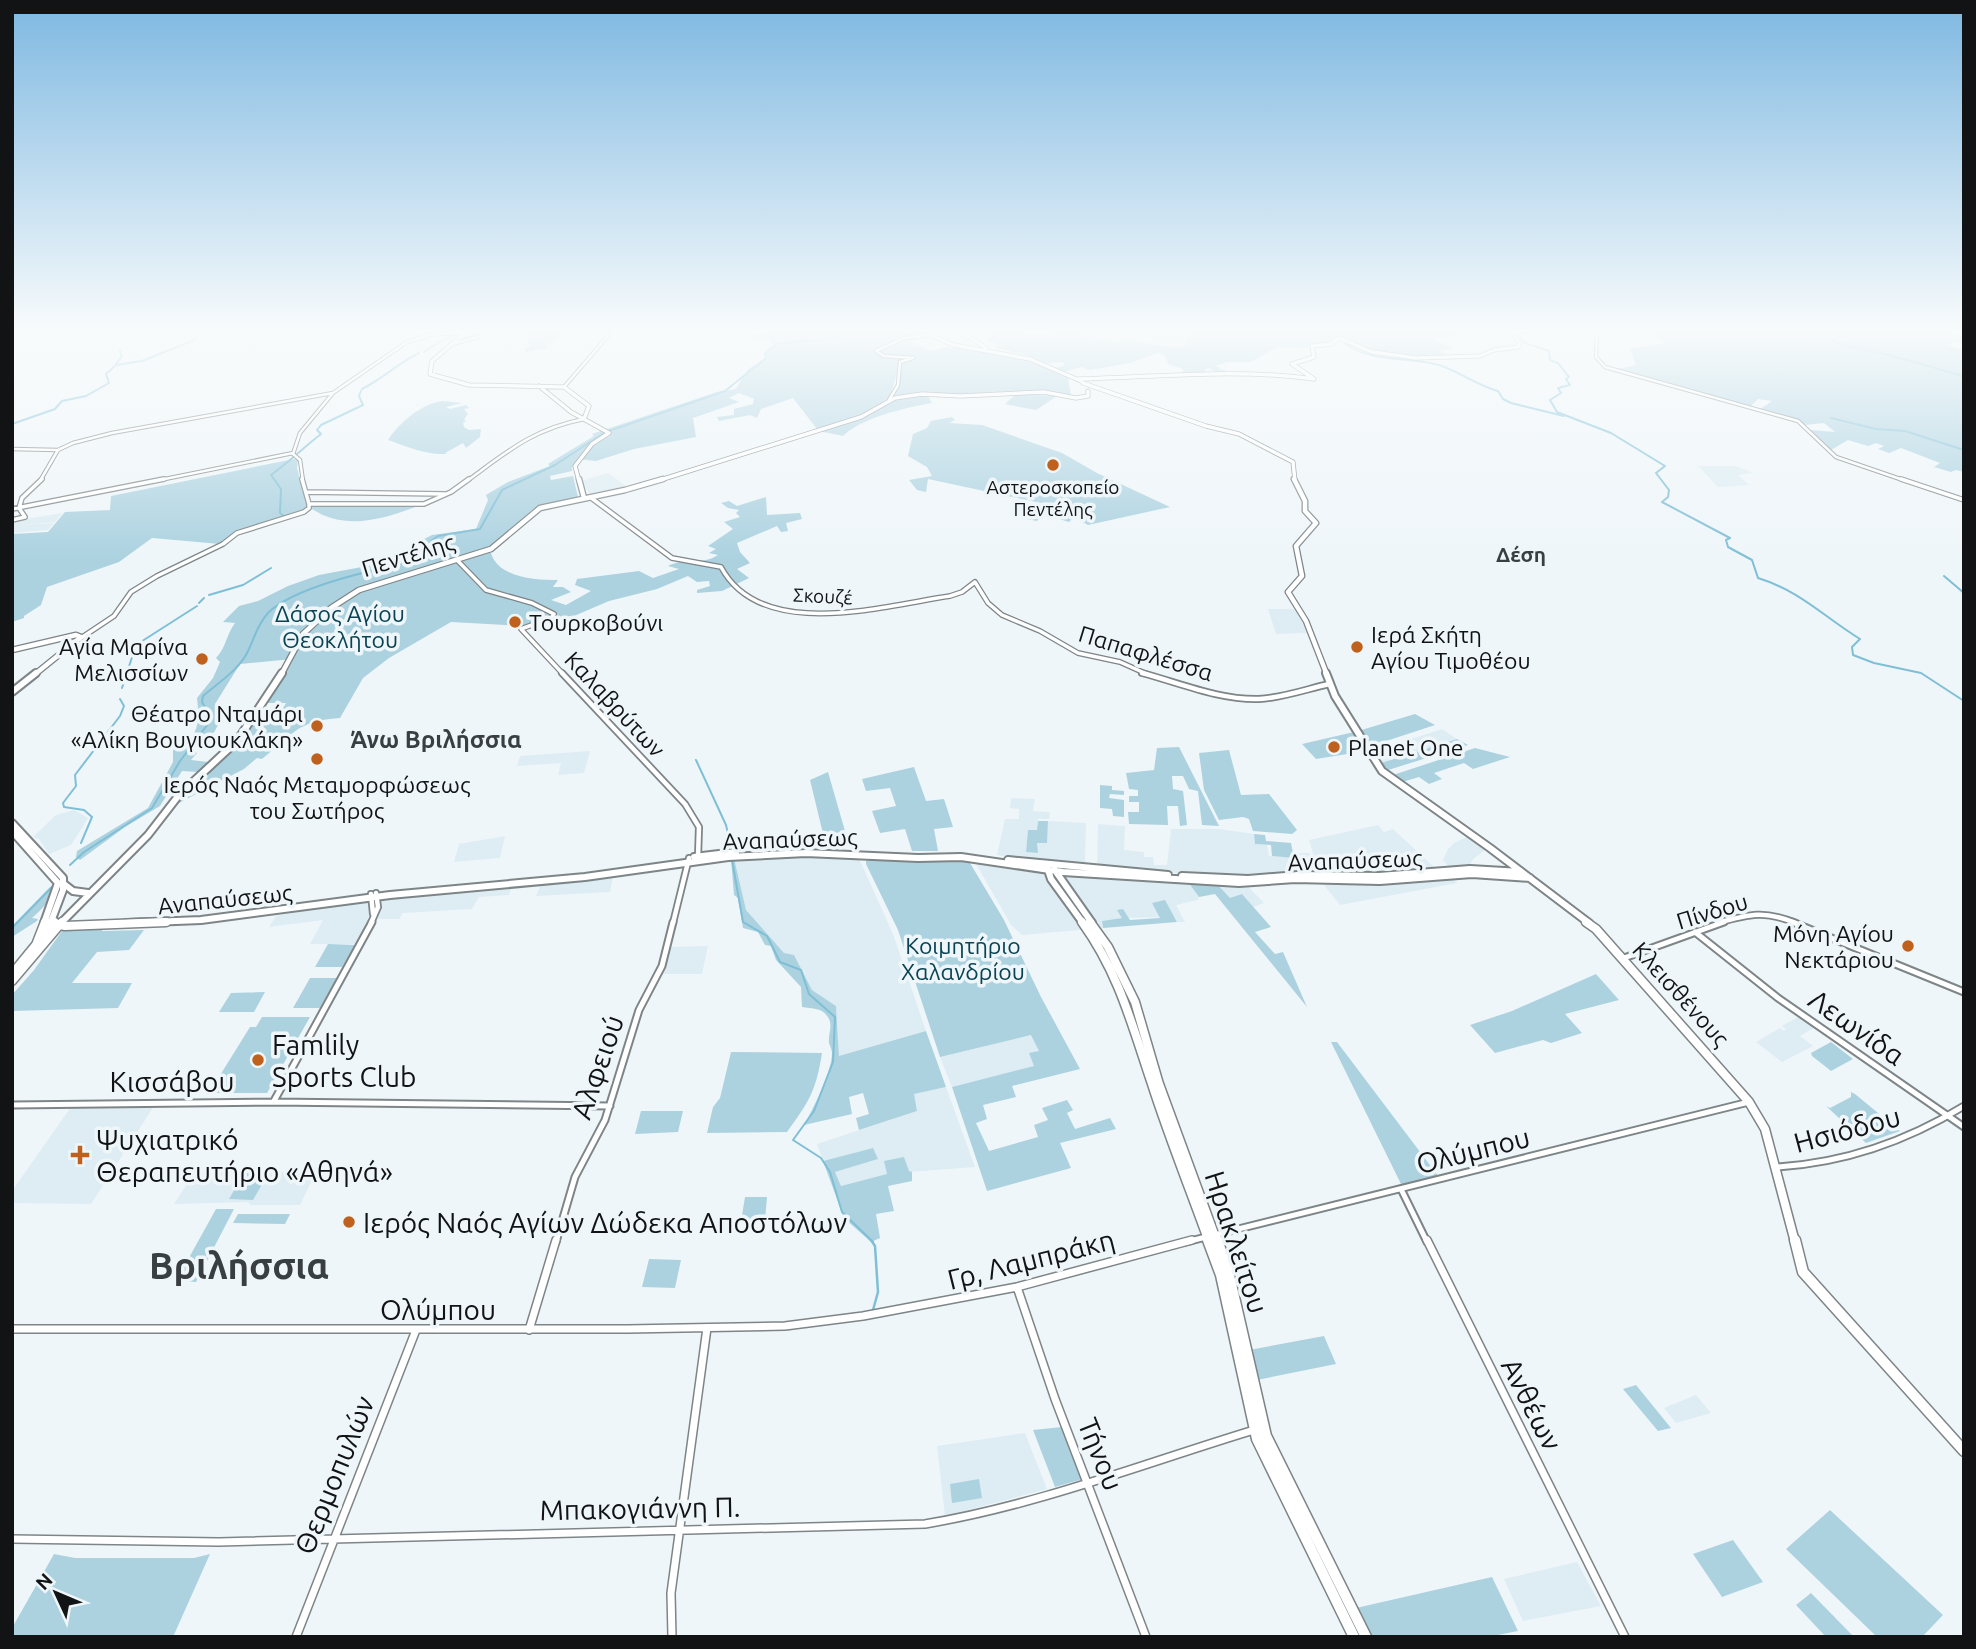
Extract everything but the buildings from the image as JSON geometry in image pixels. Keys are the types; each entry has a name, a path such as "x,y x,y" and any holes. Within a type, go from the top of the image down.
{"main road":[{"path":"563,405 589,424 606,431 576,465 575,472 587,498"},
{"path":"584,419 588,405"},
{"name":"Πεντέλης","path":"12,974 55,924 149,835 169,806 195,779 237,741 277,682 300,636 335,605 368,586 496,546 538,509 630,488 842,424 881,405"},
{"name":"Κλεισθένους","path":"1147,405 1206,426 1237,433 1293,463 1294,478 1305,499 1305,511 1317,523 1296,547 1302,576 1288,589 1304,617 1329,684 1382,771 1592,925 1749,1102 1765,1129 1804,1272 1964,1451"},
{"path":"12,650 79,637"},
{"path":"12,692 79,637"},
{"path":"12,823 63,878 64,884 52,917 55,924"},
{"path":"12,831 57,880 55,924"},
{"name":"Αναπαύσεως","path":"55,924 201,920 374,895 586,877 759,851 842,849 916,855 968,854 1051,868 1244,878 1279,875 1378,876 1469,869 1523,872"},
{"name":"Αναπαύσεως","path":"694,859 784,855 959,857 1051,868 1239,883 1285,879 1380,881 1472,874 1530,878"},
{"name":"Ηρακλείτου","path":"1051,868 1101,948 1127,1003 1152,1084 1210,1235 1228,1271 1263,1426 1366,1637"},
{"path":"64,884 73,891 89,893"},
{"name":"Πεντέλης","path":"12,981 55,924"},
{"name":"Ηρακλείτου","path":"1210,1235 1255,1429 1264,1454 1354,1637"}],"street":[{"path":"45,450 271,405"},
{"path":"295,456 300,433 323,405"},
{"path":"1741,405 1798,421 1836,457 1964,499"},
{"path":"309,504 325,502 424,505 447,494 532,434 557,424 584,419"},
{"path":"12,449 58,450 73,443"},
{"path":"19,508 22,498 43,478 58,450"},
{"path":"12,509 295,456 300,460 299,467 309,508 304,512 237,533 223,544 189,559 131,592 119,610 98,627 79,637"},
{"path":"306,492 447,494"},
{"name":"Σκουζέ","path":"587,498 671,557 721,567 728,580 742,595 785,608 826,614 864,611 947,597 965,592 975,582"},
{"path":"12,520 25,517 19,508"},
{"path":"237,533 250,531"},
{"name":"Καλαβρύτων","path":"457,559 486,590 535,604 555,615 522,627 597,712 685,804"},
{"name":"Παπαφλέσσα","path":"975,582 988,603 1002,615 1037,629 1078,653 1124,664 1142,673 1203,692 1260,699 1329,684"},
{"name":"Αλφειού","path":"529,1330 575,1177 610,1105 639,1010 657,976 668,946 698,846 699,827 685,804"},
{"path":"274,1102 368,930 373,915 374,895"},
{"name":"Πίνδου","path":"1623,959 1738,919 1773,914 1964,992"},
{"name":"Λεωνίδα","path":"1695,932 1778,998 1964,1127"},
{"name":"Ολύμπου","path":"1210,1235 1749,1102"},
{"name":"Κισσάβου","path":"12,1103 610,1105"},
{"name":"Ησιόδου","path":"1777,1167 1810,1163 1882,1147 1964,1106"},
{"name":"Ανθέων","path":"1401,1189 1625,1637"},
{"name":"Γρ, Λαμπράκη","path":"863,1317 1017,1287 1210,1235"},
{"name":"Τήνου","path":"1017,1287 1055,1399 1146,1637"},
{"name":"Ολύμπου","path":"12,1329 707,1328 785,1326 863,1317"},
{"path":"672,1637 671,1596 707,1328"},
{"name":"Θερμοπυλών","path":"296,1637 415,1330"},
{"path":"1255,1429 1261,1431 1275,1455"},
{"name":"Μπακογιάννη Π.","path":"12,1539 219,1542 925,1524 974,1515 1255,1429"}],"shaded area":[{"path":"1698,466 1736,466 1753,473 1738,475 1749,485 1718,487"},
{"path":"608,473 626,486 590,494 581,481"},
{"path":"63,513 55,522 20,525 54,523 48,530 12,533 12,521"},
{"path":"1268,609 1296,609 1307,633 1276,634"},
{"path":"1442,729 1457,739 1378,764 1371,752"},
{"path":"590,751 584,773 558,775 561,763 517,766 520,756"},
{"path":"1011,798 1035,799 1033,811 1050,812 1049,819 1038,819 1037,830 1028,830 1026,852 1037,853 1037,842 1046,843 1048,821 1086,823 1085,866 1037,863 997,855 1005,819 1019,819 1019,809 1010,808"},
{"path":"74,810 88,818 71,845 49,854 39,839 33,837 56,815"},
{"path":"1098,824 1125,826 1124,850 1144,852 1144,857 1153,857 1154,865 1167,865 1171,829 1219,829 1254,834 1255,844 1267,845 1269,856 1294,857 1294,853 1310,853 1316,873 1227,877 1097,867"},
{"path":"1378,825 1384,832 1393,829 1435,868 1369,874 1319,873 1309,840"},
{"path":"505,836 500,858 454,862 459,844"},
{"path":"1469,836 1488,848 1473,859 1469,867 1446,868 1448,866 1443,860 1448,849"},
{"path":"781,855 858,856 893,934 926,1031 839,1057 836,1006 812,990 794,955 784,953 746,910 734,858"},
{"path":"975,862 1188,882 1199,897 1198,900 1176,905 1185,922 1177,922 1175,917 1123,918 1102,921 1103,928 1022,935 1011,925"},
{"path":"1450,875 1457,883 1340,905 1320,880"},
{"path":"613,876 610,892 536,896 541,884"},
{"path":"1216,883 1246,884 1264,903 1253,907 1242,894 1230,899"},
{"path":"512,886 509,895 479,897 472,909 403,913 399,919 378,919 364,944 310,944 323,920 269,927 276,916 329,906 382,898"},
{"path":"708,946 702,974 663,974 670,947"},
{"path":"1798,1017 1814,1028 1800,1036 1813,1046 1782,1062 1756,1042 1780,1028 1784,1031 1786,1029 1782,1026"},
{"path":"1032,1035 1039,1051 1035,1066 952,1087 940,1057"},
{"path":"946,1087 975,1167 909,1172 904,1157 888,1174 841,1186 835,1172 877,1159 873,1148 823,1161 817,1144 917,1111 913,1094"},
{"name":"Ψυχιατρικό Θεραπευτήριο «Αθηνά»","path":"154,1106 91,1204 12,1203 12,1191 71,1107"},
{"path":"196,1170 316,1172 300,1205 251,1205 248,1202 174,1204"},
{"path":"1696,1395 1711,1413 1676,1423 1664,1408"},
{"path":"1025,1433 1047,1489 945,1516 937,1446"},
{"path":"1577,1562 1601,1606 1523,1621 1504,1579"}],"green space":[{"path":"454,405 446,407 450,409 466,405 469,408 464,409 468,414 464,419 464,427 469,430 481,429 480,437 466,448 463,443 445,453 447,454 424,452 388,440 411,415 426,406"},
{"name":"Δάσος Αγίου Θεοκλήτου","path":"678,405 731,405 693,418 696,437 634,449 596,461 578,459 572,471 550,476 551,480 573,476 578,497 532,510 485,553 491,553 501,568 510,573 529,578 558,580 553,587 563,587 571,592 551,600 566,605 591,591 575,585 577,579 639,571 653,578 679,569 668,566 674,563 706,560 718,555 709,553 716,549 708,546 733,529 724,522 740,517 736,513 739,510 728,508 721,503 729,501 737,506 766,497 767,515 800,513 802,519 786,523 788,531 781,532 777,526 737,543 740,552 750,563 737,569 749,578 722,591 697,593 697,590 710,586 709,581 697,582 688,576 657,589 609,601 574,616 551,617 521,626 451,622 389,658 363,678 340,718 314,722 296,730 262,759 257,758 244,769 177,804 204,774 236,747 259,714 280,713 286,703 267,703 292,659 240,664 215,704 227,709 212,736 235,737 232,741 199,742 192,751 197,753 191,760 208,762 198,772 182,771 160,806 125,827 80,860 76,857 77,851 148,808 173,762 173,750 188,741 196,729 197,698 213,678 220,662 216,658 235,623 223,622 239,606 258,601 319,575 394,561 414,554 422,546 418,542 432,535 476,529 488,500 486,495 508,482 550,466 548,464 594,436 592,434"},
{"name":"Δάσος Αγίου Θεοκλήτου","path":"749,405 773,405 761,409 757,418 750,415 719,421 717,417 734,415 734,409"},
{"name":"Δάσος Αγίου Θεοκλήτου","path":"798,405 881,405 864,415 817,429"},
{"name":"Δάσος Αγίου Θεοκλήτου","path":"885,405 923,405 873,419 851,429 843,436 819,431 866,416"},
{"path":"1010,405 1044,405 1036,410"},
{"path":"1766,405 1964,405 1964,472 1951,472 1934,467 1940,463 1901,448 1889,453 1878,449 1884,446 1876,443 1868,446 1848,440 1831,450 1811,430 1835,432 1824,423 1805,425 1759,410"},
{"path":"952,417 955,420 949,423 982,425 1062,453 1097,473 1170,507 1088,525 1074,517 1069,522 1043,514 1037,521 1027,519 1045,504 928,479 926,492 917,490 909,480 932,476 927,467 908,456 913,434 927,428 931,421"},
{"path":"298,460 297,468 307,507 303,511 235,532 220,544 152,538 119,562 47,587 41,605 24,618 12,622 12,534 48,532 65,512 110,510 111,496"},
{"path":"312,505 418,506 392,515 352,521 325,516 312,509"},
{"path":"1415,714 1435,725 1368,747 1358,731"},
{"name":"Planet One","path":"1354,732 1366,751 1316,759 1302,744"},
{"path":"1457,739 1468,745 1385,771 1378,764"},
{"path":"1179,747 1219,826 1202,825 1198,791 1189,789 1183,776 1172,776 1173,789 1183,791 1187,825 1180,826 1178,806 1167,806 1168,825 1129,824 1128,812 1139,812 1139,802 1129,802 1129,796 1138,796 1138,790 1129,789 1126,773 1154,770 1157,748"},
{"path":"1475,748 1510,757 1473,769 1464,763 1434,773 1442,779 1429,784 1419,777 1399,783 1390,776"},
{"path":"1229,750 1241,795 1269,794 1297,830 1292,834 1253,831 1249,819 1243,817 1219,820 1204,790 1199,753"},
{"path":"914,767 926,801 944,799 953,827 934,829 938,851 912,851 905,829 880,833 872,811 896,806 890,788 866,791 862,779"},
{"path":"828,772 849,845 826,846 810,780"},
{"path":"1100,785 1124,791 1124,795 1110,794 1109,798 1124,800 1124,817 1113,816 1112,809 1100,808"},
{"path":"1038,821 1048,821 1047,843 1037,843 1038,853 1026,852 1028,830 1037,830"},
{"path":"1254,834 1265,835 1266,841 1291,843 1294,858 1272,856 1271,845 1255,844"},
{"name":"Κοιμητήριο Χαλανδρίου","path":"876,857 918,861 965,860 970,863 1004,920 1080,1069 1012,1086 1016,1097 983,1105 987,1119 976,1123 989,1151 1038,1137 1034,1125 1048,1120 1042,1108 1067,1100 1073,1110 1067,1113 1075,1129 1110,1118 1116,1129 1060,1143 1071,1168 987,1191 952,1087 1034,1066 1029,1053 1039,1051 1031,1035 940,1057 898,930 866,864 866,861"},
{"path":"734,858 746,910 784,953 794,955 812,990 836,1006 839,1056 926,1031 946,1087 914,1094 917,1111 859,1130 856,1118 869,1114 863,1093 849,1097 852,1114 804,1125 829,1070 832,1053 829,1043 830,1022 822,1011 802,1007 801,987 776,960 771,946 765,945 758,932 743,928 738,898 734,895 731,859"},
{"path":"1188,882 1216,883 1230,898 1242,894 1271,927 1255,932 1275,954 1283,952 1307,1007 1215,894 1199,897"},
{"path":"50,887 54,888 50,897 32,918 38,919 37,921 12,937 12,926"},
{"path":"1165,900 1177,922 1103,928 1102,921 1122,918 1117,910 1123,909 1130,920 1160,918 1152,903"},
{"path":"100,928 103,931 144,930 129,950 97,952 72,983 132,983 118,1008 12,1011 12,995 62,931"},
{"path":"328,944 355,945 342,967 315,967"},
{"path":"1596,974 1619,1000 1565,1014 1582,1033 1551,1043 1543,1040 1495,1053 1470,1025 1512,1011"},
{"path":"310,978 337,978 320,1008 293,1008"},
{"path":"265,992 254,1012 219,1012 231,993"},
{"name":"Famlily Sports Club","path":"262,1017 310,1017 267,1093 209,1093 250,1027 256,1027"},
{"path":"1331,1042 1337,1042 1439,1177 1402,1186"},
{"path":"1831,1042 1853,1059 1831,1071 1811,1053"},
{"path":"731,1052 822,1053 810,1096 787,1132 707,1133 713,1107 720,1098"},
{"path":"1851,1092 1900,1131 1866,1143 1826,1106 1830,1108 1851,1097"},
{"path":"641,1111 683,1111 678,1132 635,1134"},
{"path":"873,1148 878,1159 835,1172 841,1186 887,1174 884,1161 904,1157 909,1171 912,1172 912,1181 888,1186 894,1211 876,1214 880,1238 871,1242 844,1218 823,1161"},
{"path":"244,1173 268,1174 253,1200 229,1199"},
{"path":"745,1197 767,1197 765,1220 741,1221"},
{"path":"216,1209 234,1209 196,1282 176,1281"},
{"path":"238,1214 290,1214 285,1224 233,1223"},
{"path":"649,1259 681,1260 675,1288 642,1287"},
{"path":"1324,1336 1336,1364 1257,1380 1249,1350"},
{"path":"1636,1385 1671,1428 1658,1431 1623,1389"},
{"path":"1062,1427 1083,1479 1055,1487 1033,1430"},
{"path":"979,1479 982,1498 952,1503 950,1484"},
{"path":"1830,1510 1943,1615 1922,1637 1877,1637 1786,1549"},
{"path":"1733,1540 1763,1582 1722,1597 1693,1554"},
{"path":"54,1554 75,1558 194,1558 210,1554 173,1637 12,1637 12,1628"},
{"path":"1492,1577 1518,1631 1488,1637 1370,1637 1356,1608"},
{"path":"1811,1593 1853,1636 1826,1637 1796,1605"}],"waterway":[{"path":"12,424 55,409 59,405"},
{"path":"284,516 280,513 281,489 271,475 321,434 317,430 321,425 363,405"},
{"path":"609,431 685,405"},
{"path":"1519,405 1564,416"},
{"path":"1553,405 1557,412 1611,433 1665,466 1656,473 1669,490 1668,497 1662,502 1730,538 1726,540 1728,547 1752,560 1758,578 1799,597 1860,639 1852,647 1853,655 1874,663 1921,673 1964,701"},
{"path":"1831,418 1876,429 1905,431 1964,450"},
{"path":"70,865 84,852 152,808 180,761 208,724 209,714 202,702 203,696 240,664 268,613 281,603 319,586 423,559 431,541 438,536 480,529 502,490 555,465 604,433"},
{"path":"209,595 243,585 271,568"},
{"path":"1944,576 1964,593"},
{"path":"199,603 204,598"},
{"path":"122,688 136,645 197,606"},
{"path":"81,843 92,817 84,810 64,807 63,803 76,786 75,775 120,716 124,706 120,699"},
{"path":"696,760 726,825 730,843"},
{"path":"732,860 743,922 767,936 780,962 801,970 809,994 835,1017 833,1062 814,1111 793,1140 821,1158 830,1172 842,1212 871,1240"},
{"path":"12,928 52,887"},
{"path":"871,1240 875,1246 878,1292 873,1310"}],"place":[{"name":"Αστεροσκοπείο Πεντέλης","path":"1053,465"},
{"name":"Τουρκοβούνι","path":"515,622"},
{"name":"Ιερά Σκήτη Αγίου Τιμοθέου","path":"1357,647"},
{"name":"Αγία Μαρίνα Μελισσίων","path":"202,659"},
{"name":"Θέατρο Νταμάρι «Αλίκη Βουγιουκλάκη»","path":"317,726"},
{"name":"Planet One","path":"1334,747"},
{"name":"Ιερός Ναός Μεταμορφώσεως του Σωτήρος","path":"317,759"},
{"name":"Μόνη Αγίου Νεκτάριου","path":"1908,946"},
{"name":"Famlily Sports Club","path":"258,1060"},
{"name":"Ψυχιατρικό Θεραπευτήριο «Αθηνά»","path":"80,1155"},
{"name":"Ιερός Ναός Αγίων Δώδεκα Αποστόλων","path":"349,1222"}],"district":[{"name":"Δέση","path":"1521,554"},
{"name":"Άνω Βριλήσσια","path":"436,739"},
{"name":"Βριλήσσια","path":"239,1265"}]}
